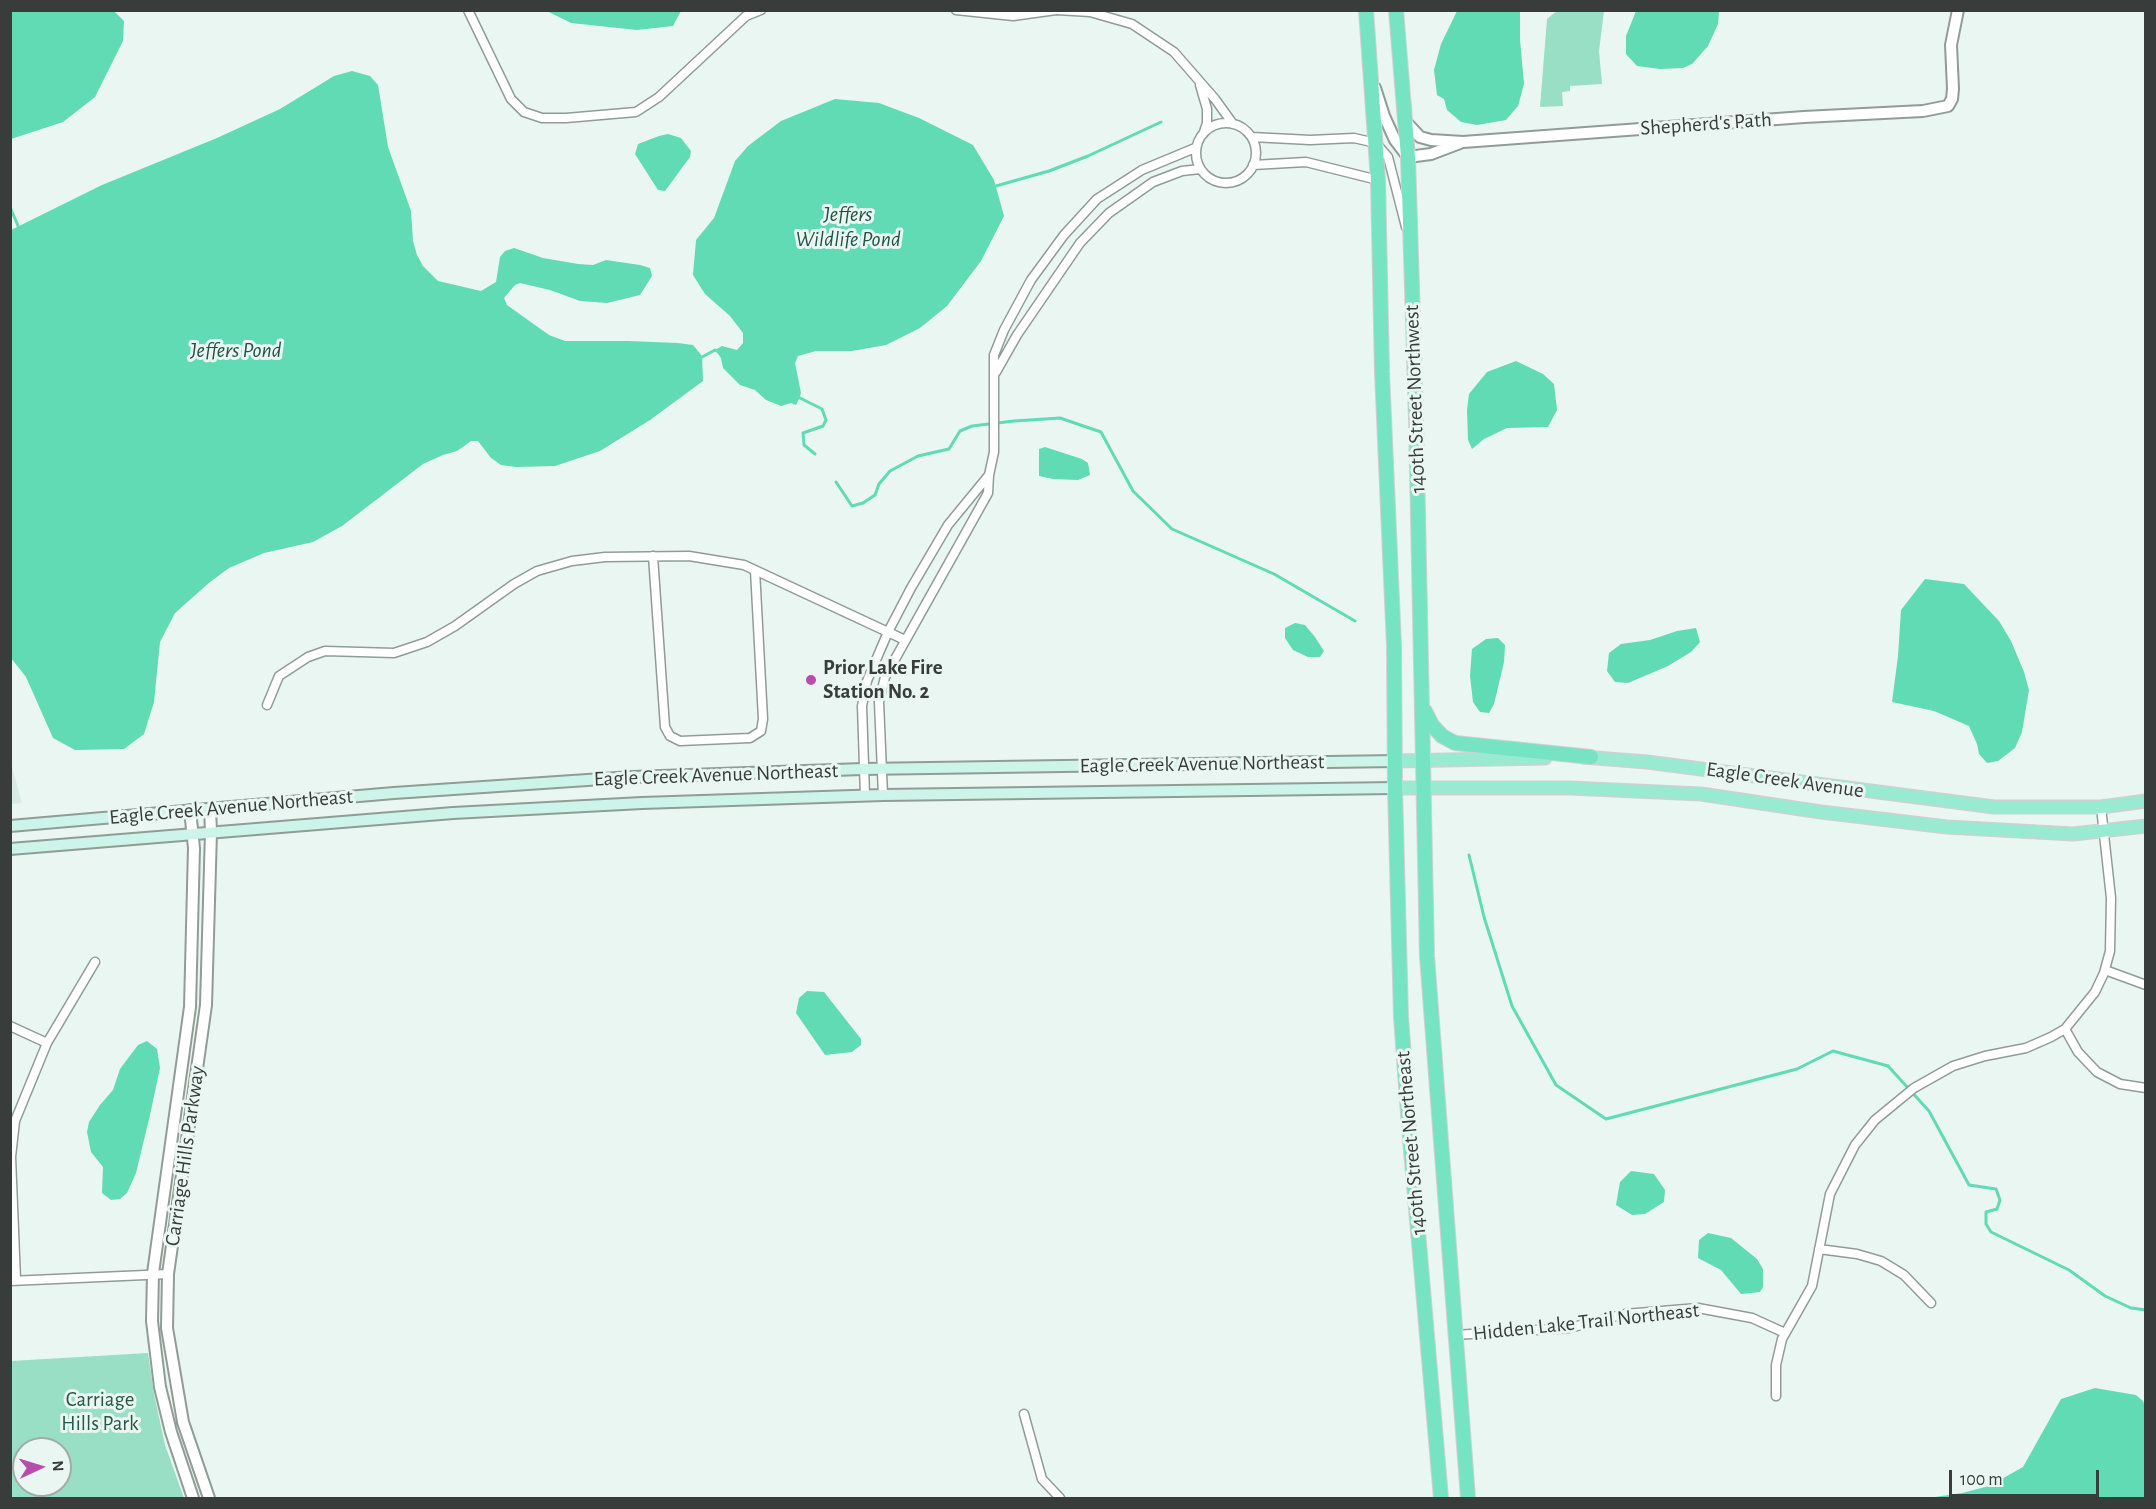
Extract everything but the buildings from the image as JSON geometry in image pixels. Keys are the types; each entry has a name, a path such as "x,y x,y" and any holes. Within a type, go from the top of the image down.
{"highway":[{"name":"140th Street Northwest","path":"1366,10 1378,180 1382,372 1394,646 1395,788"},
{"name":"140th Street Northwest","path":"1396,10 1406,122 1411,243 1423,788"},
{"path":"1422,706 1432,725 1442,736 1455,742 1591,757"},
{"name":"140th Street Northeast","path":"1395,788 1401,1017 1408,1127 1441,1498"},
{"name":"140th Street Northeast","path":"1423,788 1427,956 1468,1498"}],"main road":[{"name":"Eagle Creek Avenue","path":"1423,760 1591,757 1658,763 1994,807 2100,807 2145,801"},
{"name":"Eagle Creek Avenue Northeast","path":"10,826 394,793 632,777 863,769 1423,760"},
{"name":"Eagle Creek Avenue Northeast","path":"10,849 477,812 642,803 883,795 1423,788"},
{"name":"Eagle Creek Avenue","path":"1423,788 1570,788 1701,794 1821,812 1947,827 2073,834 2145,826"}],"street":[{"path":"468,10 511,99 524,112 542,118 636,112 659,97 746,16 761,10"},
{"path":"956,10 1013,16 1057,10 1089,12 1132,24 1174,52 1233,124"},
{"name":"Shepherd's Path","path":"1406,122 1420,137 1463,142 1923,111 1948,106 1952,99 1953,89 1951,45 1958,10"},
{"path":"1372,77 1391,132 1408,157"},
{"path":"883,795 879,702 885,677 988,493 994,452 994,355 1004,330 1031,280 1064,235 1097,199 1142,170 1195,148 1207,123 1207,109 1199,81"},
{"path":"1195,148 1200,168 1214,181 1233,182 1241,179 1253,165 1256,156 1251,137 1244,129 1233,124 1222,123 1204,132"},
{"path":"1251,137 1310,140 1354,138 1376,142 1388,157 1411,243"},
{"name":"Shepherd's Path","path":"1408,157 1431,154 1463,142"},
{"path":"1253,165 1306,162 1378,180"},
{"path":"995,373 1017,335 1080,243 1109,213 1154,182 1182,171 1200,168"},
{"path":"865,796 862,706 867,681 888,632 948,525 989,475"},
{"path":"653,556 665,727 670,736 680,741 750,738 761,731 763,719 754,570"},
{"path":"267,705 279,676 308,657 325,651 394,653 427,642 537,571 572,561 605,557 689,556 744,565 905,640"},
{"path":"1776,1396 1776,1365 1785,1333 1812,1286 1830,1194 1855,1145 1875,1120 1914,1088 1953,1066 1985,1056 2026,1048 2065,1029 2095,992 2105,970 2110,951 2110,898 2100,807"},
{"name":"Carriage Hills Parkway","path":"209,1498 183,1422 167,1328 168,1274 206,1005 210,809"},
{"name":"Carriage Hills Parkway","path":"190,810 194,848 190,1007 153,1273 152,1321 160,1387 171,1432 193,1498"},
{"path":"95,962 47,1043 15,1121 11,1157 13,1280 168,1274"},
{"path":"2105,970 2145,985"},
{"path":"10,1026 47,1043"},
{"path":"2065,1029 2078,1052 2097,1072 2120,1084 2145,1088"},
{"path":"1819,1249 1857,1254 1881,1261 1904,1275 1931,1303"},
{"name":"Hidden Lake Trail Northeast","path":"1455,1335 1569,1328 1625,1314 1698,1308 1752,1318 1785,1333"},
{"path":"1024,1414 1042,1479 1060,1498"}],"shaded area":[{"path":"11,763 22,803 11,804"}],"green space":[{"path":"1558,10 1604,11 1599,51 1602,84 1570,86 1570,91 1562,92 1563,106 1540,107 1547,19"},
{"name":"Carriage Hills Park","path":"148,1353 165,1445 184,1498 11,1498 11,1361"}],"water":[{"path":"11,10 114,11 124,21 123,41 95,97 63,122 11,139"},
{"path":"1636,10 1719,11 1718,24 1708,46 1692,64 1683,68 1660,69 1637,66 1626,54 1626,36"},
{"path":"547,11 681,11 673,26 637,30 571,23"},
{"path":"1457,11 1520,11 1524,84 1518,106 1506,120 1477,125 1461,122 1447,110 1444,99 1437,95 1434,70 1441,44"},
{"name":"Jeffers Pond","path":"352,71 370,76 378,85 388,147 411,211 413,241 417,255 423,266 438,281 481,291 496,282 500,257 505,251 514,248 543,258 578,264 593,265 606,260 650,268 652,276 640,295 607,303 580,301 550,290 520,283 515,285 504,298 507,305 549,335 565,341 628,341 693,345 702,356 703,381 650,420 600,451 555,466 501,465 491,458 478,441 471,441 457,451 423,464 342,526 313,542 264,553 229,568 175,613 160,642 154,702 144,734 124,749 75,750 53,738 26,677 11,658 11,230 102,185 217,138 280,109 334,76"},
{"name":"Jeffers Wildlife Pond","path":"835,99 879,103 919,118 973,145 994,180 1004,216 981,261 947,306 920,328 886,345 852,351 816,351 798,356 795,363 801,393 799,399 796,405 791,403 781,406 766,400 755,390 740,385 723,368 721,358 715,350 722,346 737,350 743,343 743,333 730,316 705,294 693,275 696,240 714,218 735,161 748,146 781,121"},
{"path":"668,134 681,138 691,151 690,157 665,191 658,190 635,154 638,144"},
{"path":"1516,361 1543,374 1554,384 1557,410 1548,427 1507,428 1484,439 1472,449 1468,440 1469,394 1487,372"},
{"path":"1045,447 1082,459 1088,463 1090,475 1078,480 1039,476 1039,449"},
{"path":"1925,579 1964,584 1999,621 2011,641 2024,672 2029,690 2022,732 2015,748 1998,761 1987,763 1979,754 1969,726 1934,711 1892,702 1901,610"},
{"path":"1295,623 1305,625 1315,637 1324,651 1320,657 1308,657 1293,650 1285,638 1285,628"},
{"path":"1696,628 1700,642 1691,652 1668,666 1628,683 1615,682 1607,671 1609,653 1621,644 1650,640 1677,631"},
{"path":"1498,638 1505,645 1504,662 1494,704 1489,713 1480,712 1473,702 1470,676 1472,649 1486,639"},
{"path":"807,991 824,992 861,1039 861,1045 852,1052 825,1055 796,1013 799,998"},
{"path":"147,1041 157,1049 160,1068 150,1115 136,1173 127,1193 120,1199 111,1200 102,1193 103,1167 91,1152 87,1132 89,1122 113,1090 120,1069 138,1045"},
{"path":"1631,1171 1654,1174 1665,1190 1664,1202 1645,1214 1632,1215 1616,1205 1620,1182"},
{"path":"1708,1233 1731,1238 1757,1259 1763,1269 1763,1287 1760,1292 1741,1294 1721,1270 1698,1258 1699,1240"},
{"path":"2095,1388 2136,1395 2143,1401 2146,1408 2145,1498 1928,1498 1989,1486 2023,1467 2061,1399"}],"waterway":[{"path":"996,186 1049,171 1088,156 1161,122"},
{"path":"10,207 19,228"},
{"path":"702,357 717,351"},
{"path":"798,397 822,409 826,420 823,426 803,433 804,445 815,454"},
{"path":"836,482 852,506 863,503 875,495 879,484 890,471 918,456 949,449 960,431 972,426 1060,418 1101,432 1133,491 1172,529 1274,574 1355,621"},
{"path":"1469,855 1484,917 1512,1006 1556,1085 1606,1119 1797,1069 1833,1051 1888,1066 1929,1111 1969,1185 1996,1189 2000,1200 1997,1209 1986,1212 1986,1224 1991,1232 2069,1270 2105,1296 2131,1308 2146,1310"}],"place":[{"name":"Prior Lake Fire Station No. 2","path":"811,680"}]}
